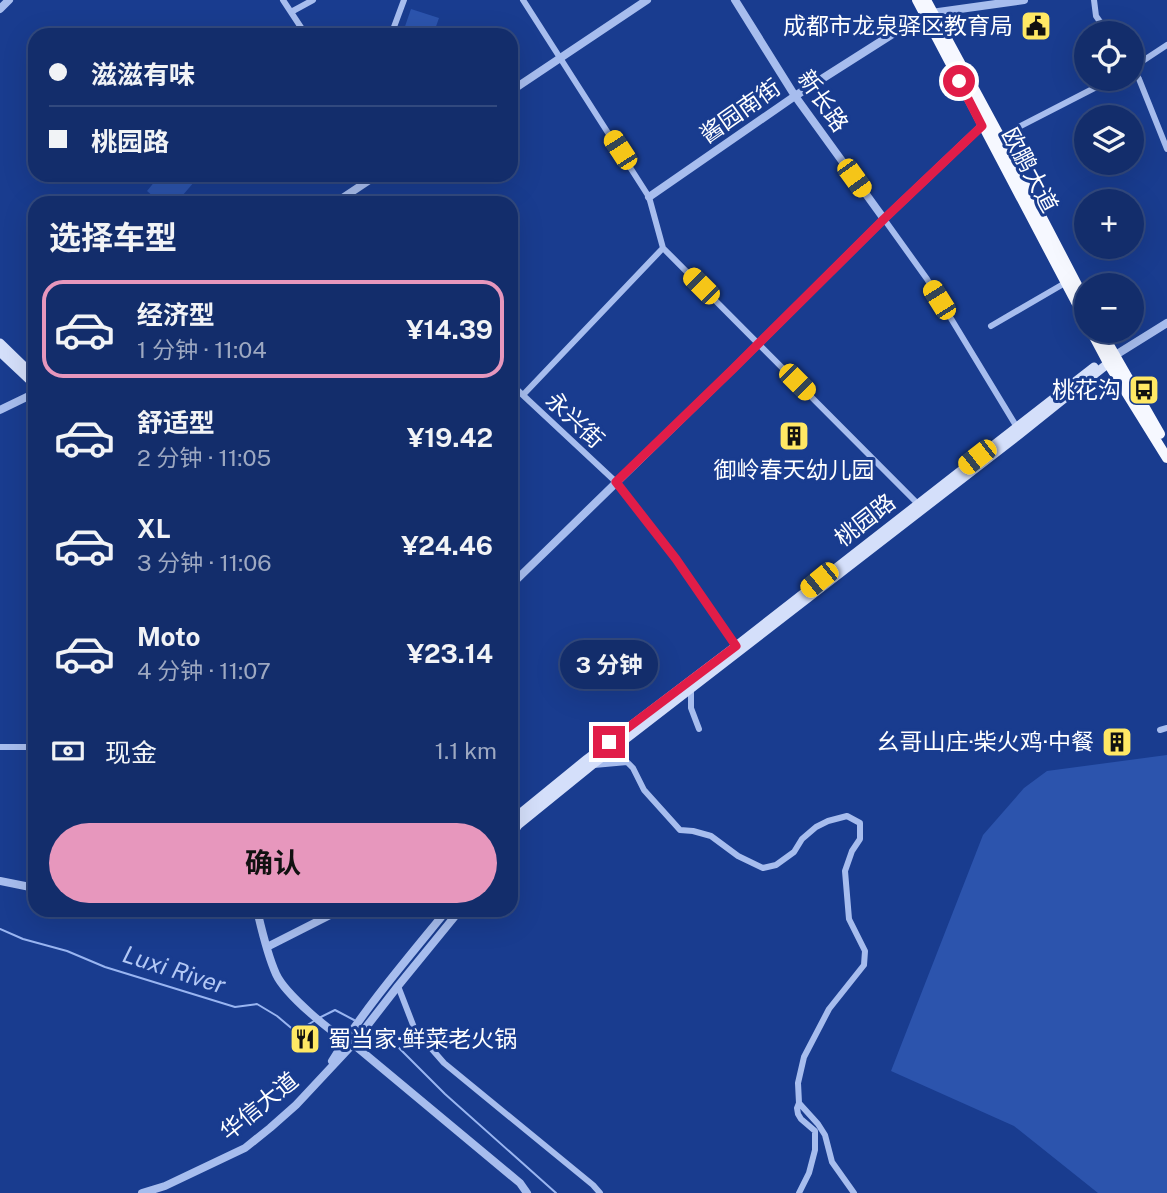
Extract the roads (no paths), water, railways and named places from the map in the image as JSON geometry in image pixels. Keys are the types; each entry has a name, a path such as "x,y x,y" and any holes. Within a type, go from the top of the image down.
{"highway":[{"name":"欧鹏大道","path":"917,0 928,13 1074,281"},
{"name":"欧鹏大道","path":"926,0 928,13"},
{"name":"欧鹏大道","path":"995,139 1074,299"},
{"path":"1100,343 1167,445"},
{"path":"1105,343 1111,358 1167,458"}],"main road":[{"path":"0,343 28,370"},
{"path":"0,352 28,378"},
{"name":"桃园路","path":"518,821 587,759 738,648 1111,358"},
{"path":"518,821 691,689 738,648"}],"street":[{"path":"0,9 9,0"},
{"path":"283,0 301,28"},
{"path":"291,12 313,0"},
{"path":"394,28 404,0"},
{"path":"523,0 649,197 663,248 920,506"},
{"path":"518,86 648,0"},
{"name":"新长路","path":"734,0 795,96 926,279 1018,430"},
{"path":"928,13 1024,0"},
{"path":"1094,0 1096,16 1100,21"},
{"name":"酱园南街","path":"649,197 795,96 928,13"},
{"path":"1144,61 1167,46"},
{"path":"995,139 1089,91"},
{"path":"1144,91 1167,149"},
{"path":"518,578 986,122"},
{"path":"346,196 366,182"},
{"path":"523,395 663,248"},
{"path":"991,326 1065,283"},
{"path":"1111,358 1167,323"},
{"name":"永兴街","path":"518,390 616,482 676,559 738,648"},
{"path":"0,410 28,396"},
{"path":"691,689 691,708 699,729"},
{"path":"0,747 28,747"},
{"path":"592,765 627,762 644,789 680,830 711,836 738,856 763,867 776,865 794,852 802,839 816,827 828,821 847,816 860,823 860,839 852,851 845,871 849,919 865,951 864,965 830,1009 804,1057 798,1083 797,1108 801,1119 815,1131 815,1150 809,1173 799,1193"},
{"path":"0,881 28,887"},
{"path":"259,917 276,975 286,989 328,1028 520,1183 527,1193"},
{"path":"267,947 326,917"},
{"path":"382,999 442,917"},
{"path":"382,999 398,986 454,917"},
{"path":"398,986 415,1030 444,1063 600,1193"},
{"name":"华信大道","path":"142,1193 165,1186 246,1148 296,1105 321,1079 382,999"},
{"path":"799,1103 825,1135 832,1162 854,1193"}],"waterway":[{"name":"Luxi River","path":"0,929 23,939 67,951 105,967 235,1007 257,1004 296,1032 314,1021"},
{"name":"Luxi River","path":"319,1018 335,1010 354,1020"},
{"name":"Luxi River","path":"368,1028 395,1044 445,1094 556,1193"}],"place":[{"name":"成都市龙泉驿区教育局","path":"1036,26"},
{"name":"桃花沟","path":"1144,390"},
{"name":"御岭春天幼儿园","path":"794,436"},
{"name":"幺哥山庄·柴火鸡·中餐","path":"1117,742"},
{"name":"蜀当家·鲜菜老火锅","path":"305,1039"}]}
